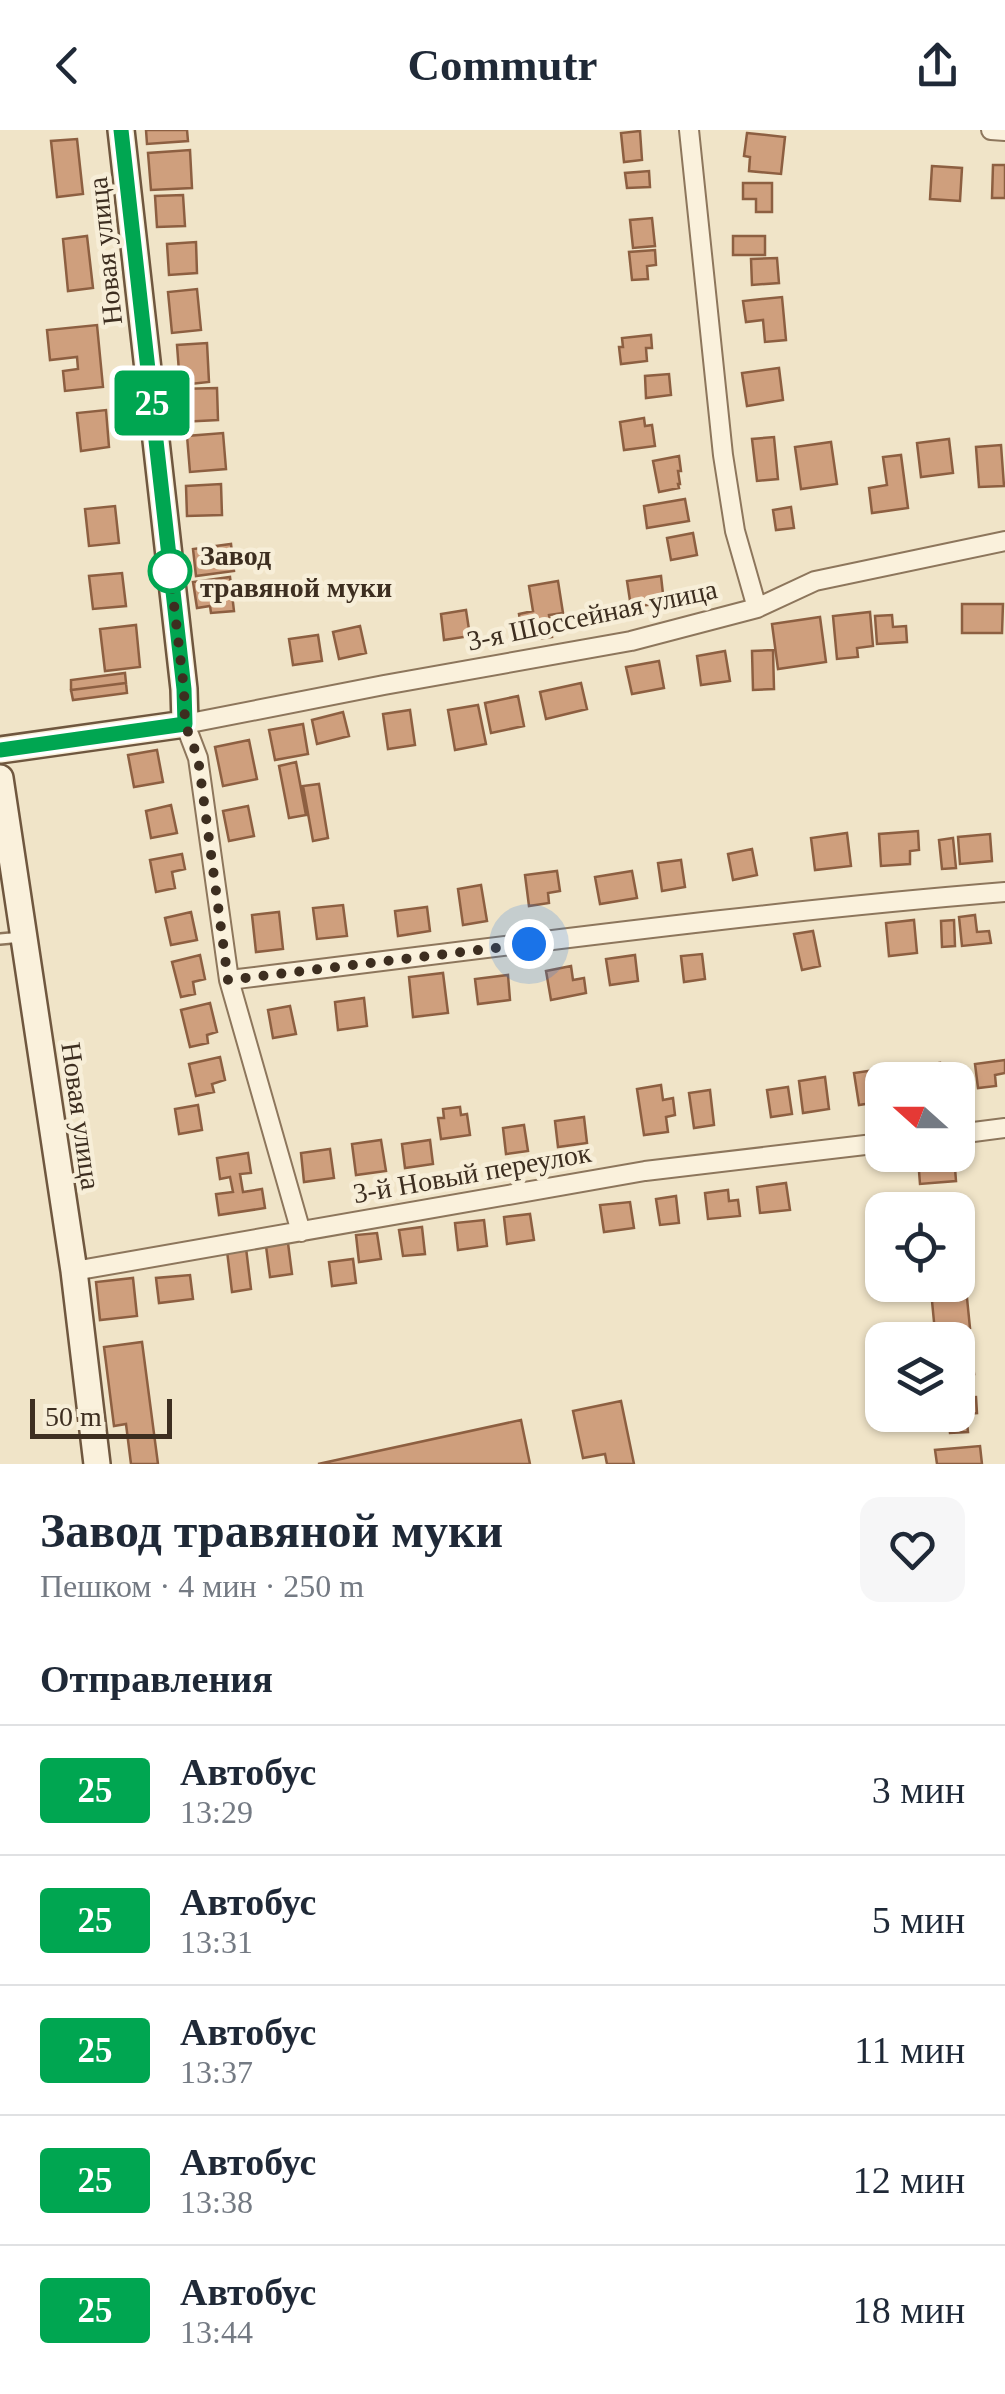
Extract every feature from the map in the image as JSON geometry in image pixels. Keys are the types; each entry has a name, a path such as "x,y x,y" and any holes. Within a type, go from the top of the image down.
{"street":[{"name":"Новая улица","path":"121,130 185,724 198,758 228,980 301,1232"},
{"path":"689,130 723,455 735,531 757,608"},
{"path":"991,130 1005,131"},
{"name":"3-я Шоссейная улица","path":"185,724 632,641 757,608 815,581 1005,541"},
{"path":"0,750 185,724"},
{"name":"Новая улица","path":"0,778 12,938 74,1271 97,1464"},
{"path":"228,980 900,900 1005,892"},
{"path":"975,1134 1004,1134"},
{"name":"3-й Новый переулок","path":"74,1271 645,1171 865,1144"}],"building":[{"path":"146,130 187,130 188,141 147,144"},
{"path":"640,131 642,160 624,162 621,133"},
{"path":"747,133 785,137 781,174 749,171 750,157 744,156"},
{"path":"77,139 83,194 57,197 51,141"},
{"path":"190,150 192,188 151,190 148,153"},
{"path":"993,165 1005,165 1005,198 992,198"},
{"path":"932,166 962,168 960,201 930,199"},
{"path":"649,171 650,187 627,188 625,173"},
{"path":"743,183 772,183 772,212 756,212 756,199 743,199"},
{"path":"183,195 185,226 157,227 155,196"},
{"path":"652,218 655,246 633,248 630,220"},
{"path":"87,236 93,288 68,291 63,239"},
{"path":"733,236 765,236 765,255 733,255"},
{"path":"196,242 197,273 169,275 167,244"},
{"path":"655,250 656,265 647,266 648,279 632,280 629,252"},
{"path":"777,258 779,283 752,285 751,259"},
{"path":"197,289 201,330 172,333 168,292"},
{"path":"782,297 786,340 765,342 763,320 746,322 743,301"},
{"path":"97,325 103,387 65,391 63,371 78,369 77,357 50,360 47,330"},
{"path":"651,335 647,361 621,364 622,338"},
{"path":"207,343 209,382 180,385 177,345"},
{"path":"779,368 783,400 747,406 742,373"},
{"path":"669,374 671,395 646,398 645,376"},
{"path":"217,388 218,420 180,422 179,389"},
{"path":"106,410 109,447 81,451 77,413"},
{"path":"644,418 645,426 652,425 655,446 624,450 620,422"},
{"path":"223,433 226,469 190,472 187,436"},
{"path":"774,437 778,479 757,481 752,439"},
{"path":"949,439 953,473 921,477 917,443"},
{"path":"831,442 837,484 801,489 795,447"},
{"path":"1001,445 1004,486 979,487 976,447"},
{"path":"901,455 908,508 872,513 869,488 887,485 883,457"},
{"path":"679,456 679,488 659,492 653,461"},
{"path":"221,484 222,515 187,516 186,486"},
{"path":"685,499 689,521 647,528 644,506"},
{"path":"115,506 119,543 89,546 85,509"},
{"path":"791,507 794,528 776,530 773,510"},
{"path":"693,533 697,555 671,560 667,538"},
{"path":"231,544 234,571 196,576 193,549"},
{"path":"122,573 126,606 93,609 89,576"},
{"path":"661,576 664,603 631,607 627,581"},
{"path":"230,577 234,611 211,613 210,606 197,608 193,582"},
{"path":"558,581 563,613 549,615 552,637 523,641 519,614 533,611 529,586"},
{"path":"962,604 1003,604 1002,633 962,633"},
{"path":"466,610 470,636 444,640 441,614"},
{"path":"870,612 873,646 857,648 858,657 837,659 833,616"},
{"path":"892,615 893,627 906,626 907,642 877,644 875,616"},
{"path":"820,617 826,662 778,669 772,624"},
{"path":"136,625 140,667 105,671 100,629"},
{"path":"360,626 366,653 339,659 333,632"},
{"path":"318,635 322,661 293,665 289,639"},
{"path":"773,650 774,689 753,690 752,651"},
{"path":"725,651 730,681 701,685 697,656"},
{"path":"659,661 664,688 632,694 626,667"},
{"path":"125,673 126,683 71,690 71,680"},
{"path":"126,683 127,693 73,700 71,690"},
{"path":"581,683 587,709 546,719 540,692"},
{"path":"518,696 524,726 491,733 485,703"},
{"path":"478,705 486,744 455,750 448,710"},
{"path":"410,710 415,745 388,749 383,714"},
{"path":"343,712 349,736 317,744 312,720"},
{"path":"303,724 308,754 275,760 269,730"},
{"path":"249,740 257,779 223,786 215,747"},
{"path":"157,750 163,782 134,787 128,755"},
{"path":"296,762 306,815 289,818 279,766"},
{"path":"319,784 328,838 313,841 303,786"},
{"path":"171,805 177,833 151,838 146,811"},
{"path":"248,806 254,836 229,841 223,811"},
{"path":"918,831 919,850 910,851 910,864 881,866 879,834"},
{"path":"847,833 851,866 815,870 811,838"},
{"path":"990,834 992,861 960,864 958,837"},
{"path":"953,838 956,868 942,869 939,840"},
{"path":"752,849 757,875 733,880 728,854"},
{"path":"182,854 185,869 172,872 175,888 156,892 150,860"},
{"path":"681,860 685,887 662,891 658,863"},
{"path":"557,871 560,891 548,893 549,903 529,906 525,875"},
{"path":"632,871 637,898 600,904 595,877"},
{"path":"481,885 487,921 463,925 458,889"},
{"path":"343,905 347,936 317,939 313,908"},
{"path":"427,907 430,931 398,936 395,911"},
{"path":"191,912 197,940 171,945 165,918"},
{"path":"279,912 283,949 256,952 252,915"},
{"path":"975,915 977,932 989,931 991,943 962,946 959,917"},
{"path":"914,920 917,953 889,956 886,923"},
{"path":"954,920 955,946 942,947 941,921"},
{"path":"813,931 820,966 802,970 794,934"},
{"path":"702,954 705,979 684,982 681,956"},
{"path":"200,955 205,979 193,982 195,994 181,997 172,962"},
{"path":"635,955 638,981 610,985 606,959"},
{"path":"571,966 573,980 584,978 586,993 551,1000 546,971"},
{"path":"443,973 448,1013 413,1017 409,977"},
{"path":"508,975 510,1000 478,1004 475,979"},
{"path":"364,998 367,1026 338,1030 335,1002"},
{"path":"210,1003 217,1032 207,1035 208,1043 190,1047 181,1010"},
{"path":"290,1006 296,1034 273,1038 268,1010"},
{"path":"220,1057 225,1080 212,1084 214,1092 196,1096 189,1064"},
{"path":"1005,1060 1005,1073 995,1075 996,1086 978,1088 975,1064"},
{"path":"865,1071 865,1104 859,1105 854,1073"},
{"path":"825,1077 829,1109 803,1113 799,1081"},
{"path":"661,1085 663,1100 673,1098 675,1115 666,1117 668,1132 644,1135 637,1089"},
{"path":"788,1087 792,1114 771,1117 767,1090"},
{"path":"710,1090 714,1125 694,1128 689,1093"},
{"path":"198,1105 202,1130 179,1134 175,1109"},
{"path":"460,1107 461,1115 467,1114 470,1135 441,1139 438,1118 444,1118 443,1109"},
{"path":"584,1117 587,1143 558,1147 555,1121"},
{"path":"524,1125 528,1151 506,1154 503,1128"},
{"path":"381,1140 386,1171 356,1175 352,1144"},
{"path":"430,1140 433,1164 405,1168 402,1144"},
{"path":"330,1149 334,1178 304,1182 301,1153"},
{"path":"248,1153 251,1173 240,1174 243,1192 262,1189 265,1208 219,1215 216,1194 233,1192 230,1177 220,1179 217,1158"},
{"path":"919,1172 955,1172 956,1181 920,1184"},
{"path":"786,1183 790,1210 760,1213 757,1187"},
{"path":"728,1190 729,1201 738,1200 740,1216 708,1219 705,1193"},
{"path":"676,1196 679,1223 660,1225 656,1199"},
{"path":"630,1202 634,1228 604,1232 600,1205"},
{"path":"530,1214 534,1240 507,1244 504,1217"},
{"path":"484,1220 487,1246 458,1250 455,1223"},
{"path":"422,1227 425,1254 403,1256 399,1230"},
{"path":"377,1233 381,1259 359,1262 356,1235"},
{"path":"288,1243 292,1274 270,1277 266,1246"},
{"path":"246,1248 251,1289 232,1292 227,1251"},
{"path":"353,1259 356,1283 332,1286 329,1262"},
{"path":"190,1275 193,1299 159,1303 156,1278"},
{"path":"133,1278 137,1316 100,1320 96,1282"},
{"path":"932,1302 967,1302 969,1322 934,1322"},
{"path":"142,1342 158,1464 131,1464 126,1424 114,1426 104,1347"},
{"path":"621,1401 634,1464 607,1464 605,1454 583,1458 573,1411"},
{"path":"521,1420 530,1464 318,1464"},
{"path":"980,1446 982,1464 937,1464 935,1450"}],"bus line":[{"name":"25","path":"0,750 185,724 121,130"}],"place":[{"name":"Завод травяной муки","path":"170,571"}],"route":[{"path":"170,571 185,724 198,758 228,980 529,944"}]}
